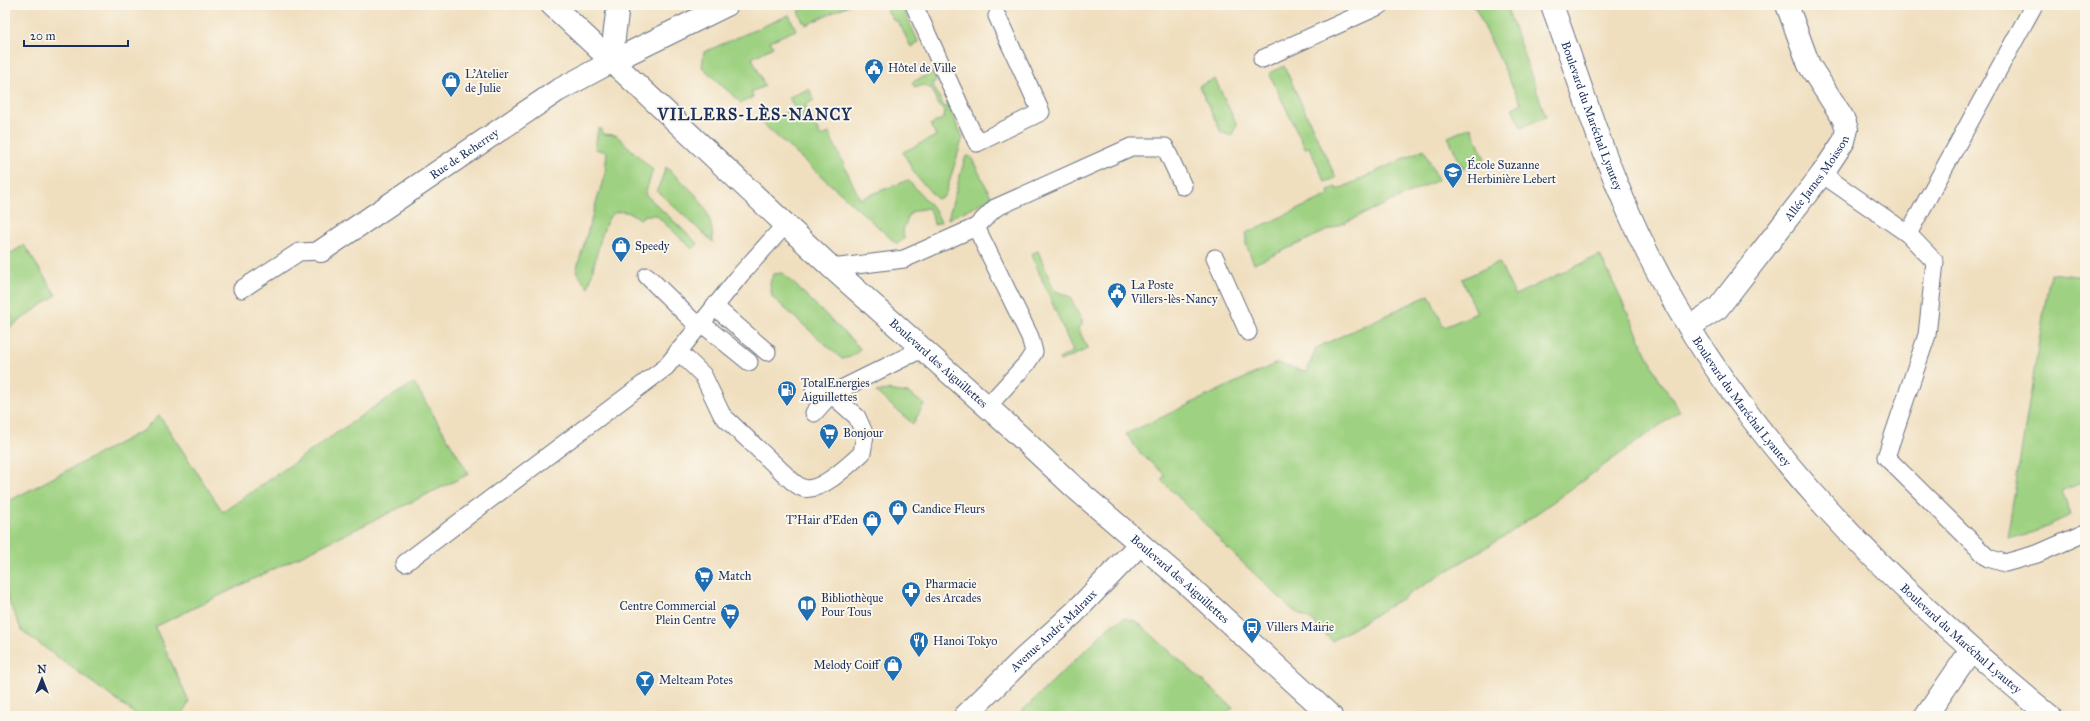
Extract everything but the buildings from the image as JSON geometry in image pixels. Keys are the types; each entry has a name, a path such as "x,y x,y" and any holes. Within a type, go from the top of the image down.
{"street":[{"name":"Boulevard des Aiguillettes","path":"552,5 832,268 987,407 1080,493 1140,544 1331,716"},
{"path":"611,62 618,5"},
{"name":"Rue de Reherrey","path":"320,251 557,91 611,62 727,5"},
{"name":"Boulevard du Maréchal Lyautey","path":"1552,5 1597,132 1626,205 1648,254 1689,327 1710,359 1778,453 1809,490 1878,561 1971,650 2050,716"},
{"name":"Allée James Moisson","path":"1689,327 1718,308 1822,174 1844,141 1846,129 1843,118 1809,65 1787,5"},
{"name":"Avenue André Malraux","path":"965,716 1022,660 1074,613 1140,544"},
{"path":"1926,716 1971,650"}],"lane":[{"path":"914,5 977,142 1041,112 997,16"},
{"path":"1262,59 1381,5"},
{"path":"1908,234 2034,5"},
{"path":"832,268 904,259 976,227 995,208 1131,147 1165,147 1183,186"},
{"path":"1822,174 1908,234 1934,262 1927,335 1886,457 1988,558 2005,563 2037,554 2085,533"},
{"path":"405,563 666,367 714,306 785,225"},
{"path":"976,227 1030,337 1034,352 1027,363 987,407"},
{"path":"242,289 300,252 320,251"},
{"path":"1215,258 1248,332"},
{"path":"647,276 699,325 750,362"},
{"path":"714,306 767,352"},
{"path":"814,413 831,394 922,349"},
{"path":"678,350 703,375 722,415 792,481 803,488 813,487 835,477 862,453 865,436 857,417 831,394 814,391"}],"green space":[{"path":"812,5 849,5 806,25 798,11"},
{"path":"901,5 919,43 911,47 898,21 895,22 884,6"},
{"path":"1472,5 1506,5 1546,117 1521,127 1512,108 1521,104 1475,7"},
{"path":"789,15 796,30 770,41 773,47 752,58 765,86 751,92 753,97 741,103 702,67 704,52"},
{"path":"1284,66 1336,178 1325,182 1309,147 1305,148 1269,73"},
{"path":"933,73 937,81 932,83 944,107 948,106 963,137 945,196 937,199 916,176 903,152 936,136 931,124 944,118 945,112 937,103 932,89 923,85 915,88 912,82"},
{"path":"1215,79 1237,125 1231,136 1221,132 1199,86"},
{"path":"809,89 814,100 805,105 821,137 829,133 860,199 908,180 935,210 941,222 934,225 932,214 928,208 910,213 903,230 904,239 897,244 762,123 795,109 789,97"},
{"path":"1471,127 1485,159 1463,169 1448,137"},
{"path":"598,129 602,129 602,134 616,135 653,170 645,194 698,244 692,249 656,215 645,215 640,219 632,214 624,212 616,213 609,218 603,231 588,288 576,271 605,173 607,152 595,149"},
{"path":"1424,149 1438,180 1254,264 1246,244 1246,233 1329,195 1328,190 1336,187 1337,190"},
{"path":"968,156 971,157 992,198 948,219 965,158"},
{"path":"666,167 699,199 709,217 712,228 713,242 657,191"},
{"path":"24,245 56,295 5,331 5,317 8,315 5,310 5,257"},
{"path":"1038,251 1054,290 1070,297 1082,321 1082,325 1078,328 1088,349 1060,361 1059,359 1073,351 1031,254"},
{"path":"1600,255 1660,381 1680,411 1508,534 1332,641 1311,620 1294,611 1225,546 1161,480 1165,475 1140,453 1126,434 1277,363 1307,372 1316,348 1429,295 1444,327 1477,313 1462,279 1499,262 1515,295"},
{"path":"783,273 860,348 857,353 842,359 772,297 770,283 773,274"},
{"path":"2050,273 2085,277 2083,294 2085,294 2085,481 2062,491 2071,515 2031,533 2007,539"},
{"path":"414,383 469,474 155,627 189,701 182,716 138,716 22,631 5,593 5,503 144,430 159,415 223,512 374,407"},
{"path":"887,390 908,393 924,404 913,424 876,392"},
{"path":"1125,618 1136,621 1233,708 1221,716 1017,716 1110,626"}],"place":[{"name":"Hôtel de Ville","path":"874,85"},
{"name":"L'Atelier de Julie","path":"451,98"},
{"name":"École Suzanne Herbinière Lebert","path":"1453,189"},
{"name":"Speedy","path":"621,263"},
{"name":"La Poste Villers-lès-Nancy","path":"1117,309"},
{"name":"TotalEnergies Aiguillettes","path":"787,407"},
{"name":"Bonjour","path":"829,450"},
{"name":"Candice Fleurs","path":"898,526"},
{"name":"T'Hair d'Eden","path":"872,537"},
{"name":"Match","path":"704,593"},
{"name":"Pharmacie des Arcades","path":"911,608"},
{"name":"Bibliothèque Pour Tous","path":"807,622"},
{"name":"Centre Commercial Plein Centre","path":"730,630"},
{"name":"Villers Mairie","path":"1252,644"},
{"name":"Hanoi Tokyo","path":"919,658"},
{"name":"Melody Coiff","path":"893,682"},
{"name":"Melteam Potes","path":"645,697"}],"district":[{"name":"VILLERS-LÈS-NANCY","path":"755,114"}]}
